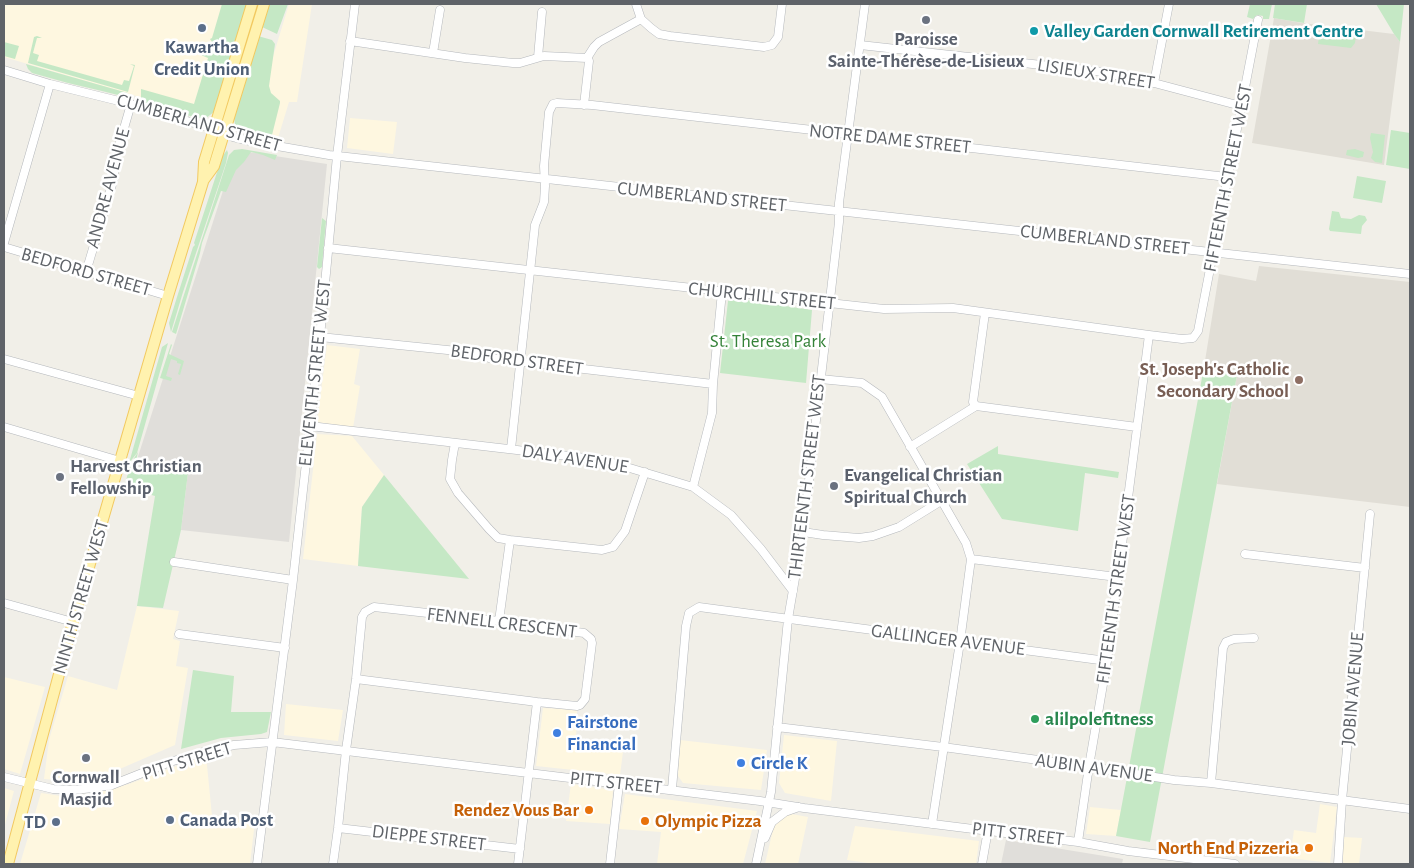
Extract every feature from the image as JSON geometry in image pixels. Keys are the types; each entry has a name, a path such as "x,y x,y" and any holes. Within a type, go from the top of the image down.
{"main road":[{"name":"NINTH STREET WEST","path":"8,864 73,622 203,182 204,162 252,4"},
{"name":"NINTH STREET WEST","path":"203,182 214,166 264,4"}],"street":[{"name":"ELEVENTH STREET WEST","path":"257,864 293,580 320,337 337,156 355,4"},
{"path":"636,4 641,19 656,32 670,36 768,47 778,38 782,4"},
{"name":"THIRTEENTH STREET WEST","path":"759,851 769,802 788,619 803,532 839,211 865,4"},
{"path":"1154,83 1170,4"},
{"path":"433,53 440,10"},
{"path":"538,57 542,12"},
{"path":"584,105 587,58 594,47 599,42 641,19"},
{"name":"FIFTEENTH STREET WEST","path":"1195,335 1198,331 1214,253 1227,176 1258,20"},
{"path":"350,41 512,63 520,63 544,56 587,58"},
{"name":"LISIEUX STREET","path":"860,45 1096,71 1154,83 1241,106"},
{"name":"CUMBERLAND STREET","path":"4,70 50,84 131,104 254,142 337,156 1410,274"},
{"path":"4,245 50,84"},
{"name":"NOTRE DAME STREET","path":"545,180 545,154 550,112 554,104 557,103 1227,176"},
{"name":"ANDRE AVENUE","path":"86,272 114,178 114,163 131,104"},
{"path":"511,449 535,225 544,202 545,180"},
{"name":"BEDFORD STREET","path":"4,245 168,296"},
{"name":"CHURCHILL STREET","path":"328,248 884,309 953,308 1182,339 1193,338 1195,335"},
{"path":"693,487 712,413 722,292"},
{"path":"976,406 973,402 985,313"},
{"name":"FIFTEENTH STREET WEST","path":"1078,842 1107,661 1149,335"},
{"name":"BEDFORD STREET","path":"320,337 467,352 489,358 713,384"},
{"path":"4,359 139,396"},
{"path":"820,378 862,383 882,397 966,542 971,559 932,824"},
{"path":"910,446 976,406 1137,427"},
{"name":"DALY AVENUE","path":"310,426 603,460 693,487 731,515 761,549 793,591"},
{"path":"4,427 120,461"},
{"path":"455,443 450,479 458,493 489,529 498,538 510,540 602,550 613,546 625,531 645,472"},
{"path":"803,532 859,538 873,536 899,526 941,501"},
{"name":"JOBIN AVENUE","path":"1338,864 1342,800 1370,514"},
{"path":"499,622 510,540"},
{"path":"1245,554 1365,568"},
{"path":"971,559 1117,577"},
{"path":"174,562 293,580"},
{"path":"4,603 73,622"},
{"name":"FENNELL CRESCENT","path":"333,864 362,617 369,609 374,607 584,633 591,639 592,643 586,699 577,706 356,679"},
{"name":"GALLINGER AVENUE","path":"672,790 686,626 689,613 699,607 1107,661"},
{"path":"179,634 285,648"},
{"path":"1211,783 1223,648 1226,642 1234,639 1254,638"},
{"path":"518,864 537,702"},
{"name":"AUBIN AVENUE","path":"777,727 1089,766 1174,780 1410,808"},
{"name":"PITT STREET","path":"4,777 53,789 74,790 112,785 170,762 203,752 234,745 272,742 769,802 1235,864"},
{"path":"610,864 619,784"},
{"path":"756,864 759,851 772,822 785,812 798,807"},
{"name":"DIEPPE STREET","path":"338,828 520,849"},
{"path":"982,864 988,830"}],"shaded area":[{"path":"4,4 232,4 201,115 4,57"},
{"path":"289,4 312,4 297,102 289,102 278,138 251,129"},
{"path":"1274,18 1394,34 1400,42 1384,165 1252,143"},
{"path":"350,118 397,122 393,154 347,148"},
{"path":"236,150 327,164 289,542 181,530 188,472 161,470 160,474 135,466"},
{"name":"St. Joseph's Catholic Secondary School","path":"1259,266 1410,282 1410,507 1217,484 1237,375 1204,367 1219,274 1256,281"},
{"path":"327,345 360,349 354,384 360,386 353,428 317,422"},
{"path":"317,434 352,436 384,475 362,507 358,566 303,559"},
{"path":"137,606 179,611 173,639 180,641 176,666 188,668 175,745 99,778 69,781 44,779 49,740 68,676 117,690"},
{"path":"4,677 45,687 20,774 4,769"},
{"path":"286,704 343,710 338,741 284,735"},
{"path":"543,708 577,710 576,740 624,744 620,775 536,766"},
{"path":"784,735 837,741 831,801 785,793 779,783"},
{"path":"680,740 767,750 761,790 683,783 678,776"},
{"path":"206,755 212,816 255,821 250,864 20,864 41,793 74,798 129,784"},
{"path":"571,784 613,790 610,824 566,821"},
{"path":"4,788 14,791 4,828"},
{"path":"625,794 757,811 743,864 657,864 661,832 619,829"},
{"path":"1320,804 1337,807 1330,863 1290,858 1294,830 1316,833"},
{"path":"1090,807 1121,810 1116,836 1086,834"},
{"path":"786,813 808,817 798,864 765,864 775,821"},
{"path":"855,826 979,841 976,864 875,864 847,860"},
{"path":"1344,837 1362,838 1359,864 1345,864 1342,861"},
{"path":"1006,840 1123,859 1122,864 1001,864"}],"green space":[{"path":"222,4 249,4 214,112 206,118 197,118 143,102 141,89 194,104 208,58 201,55 212,47 210,39 212,38"},
{"path":"269,4 288,4 277,34 262,27"},
{"path":"1250,4 1272,4 1269,19 1263,19 1263,16 1257,15 1253,19 1247,17"},
{"path":"1275,4 1307,4 1304,23 1273,18"},
{"path":"1376,4 1404,4 1400,42 1394,34"},
{"path":"1320,30 1354,33 1356,35 1355,43 1351,48 1318,44"},
{"path":"258,36 272,40 275,44 269,86 271,93 280,103 272,135 268,138 241,130 235,124 234,119"},
{"path":"34,37 42,38 37,38 33,53 39,55 37,61 122,85 124,80 129,81 134,66 130,64 135,65 128,92 28,63"},
{"path":"4,42 19,46 15,59 4,56"},
{"path":"26,64 128,93 122,96 32,73"},
{"path":"1391,130 1410,133 1410,169 1386,165"},
{"path":"1371,133 1385,135 1382,163 1375,162 1371,158 1373,152 1370,138"},
{"path":"242,149 277,155 275,160 251,152 236,170 226,192 221,191 202,243 176,334 172,332 229,155 234,150"},
{"path":"1355,149 1364,152 1363,157 1358,158 1346,155 1347,150"},
{"path":"227,150 226,163 171,332 169,323 222,157"},
{"path":"1357,176 1386,181 1382,203 1353,198"},
{"path":"1332,211 1339,212 1341,218 1351,219 1359,215 1365,216 1367,220 1362,226 1361,234 1330,231"},
{"path":"322,218 326,221 322,267 319,269 317,267"},
{"name":"St. Theresa Park","path":"733,298 812,310 806,383 720,373 728,301"},
{"path":"168,343 137,453 129,463 162,347"},
{"path":"171,344 169,354 184,361 180,375 178,374 181,364 171,359 166,376 172,378 171,381 160,378"},
{"path":"1204,367 1237,375 1150,842 1116,836"},
{"path":"998,446 998,454 1119,472 1118,478 1085,473 1078,531 1002,519 967,464"},
{"path":"138,452 135,466 160,474 161,470 188,472 181,530 163,608 137,606 155,496 124,487 131,463"},
{"path":"384,475 469,579 358,566 362,507"},
{"path":"193,670 234,676 231,712 271,712 267,732 221,738 181,749"}],"place":[{"name":"Paroisse Sainte-Thérèse-de-Lisieux","path":"926,20"},
{"name":"Kawartha Credit Union","path":"202,28"},
{"name":"Valley Garden Cornwall Retirement Centre","path":"1034,31"},
{"name":"St. Joseph's Catholic Secondary School","path":"1299,380"},
{"name":"Harvest Christian Fellowship","path":"60,477"},
{"name":"Evangelical Christian Spiritual Church","path":"834,486"},
{"name":"alilpolefitness","path":"1035,719"},
{"name":"Fairstone Financial","path":"557,733"},
{"name":"Cornwall Masjid","path":"86,758"},
{"name":"Circle K","path":"741,763"},
{"name":"Rendez Vous Bar","path":"589,810"},
{"name":"Canada Post","path":"170,820"},
{"name":"Olympic Pizza","path":"645,821"},
{"name":"TD","path":"56,822"},
{"name":"North End Pizzeria","path":"1309,848"}]}
